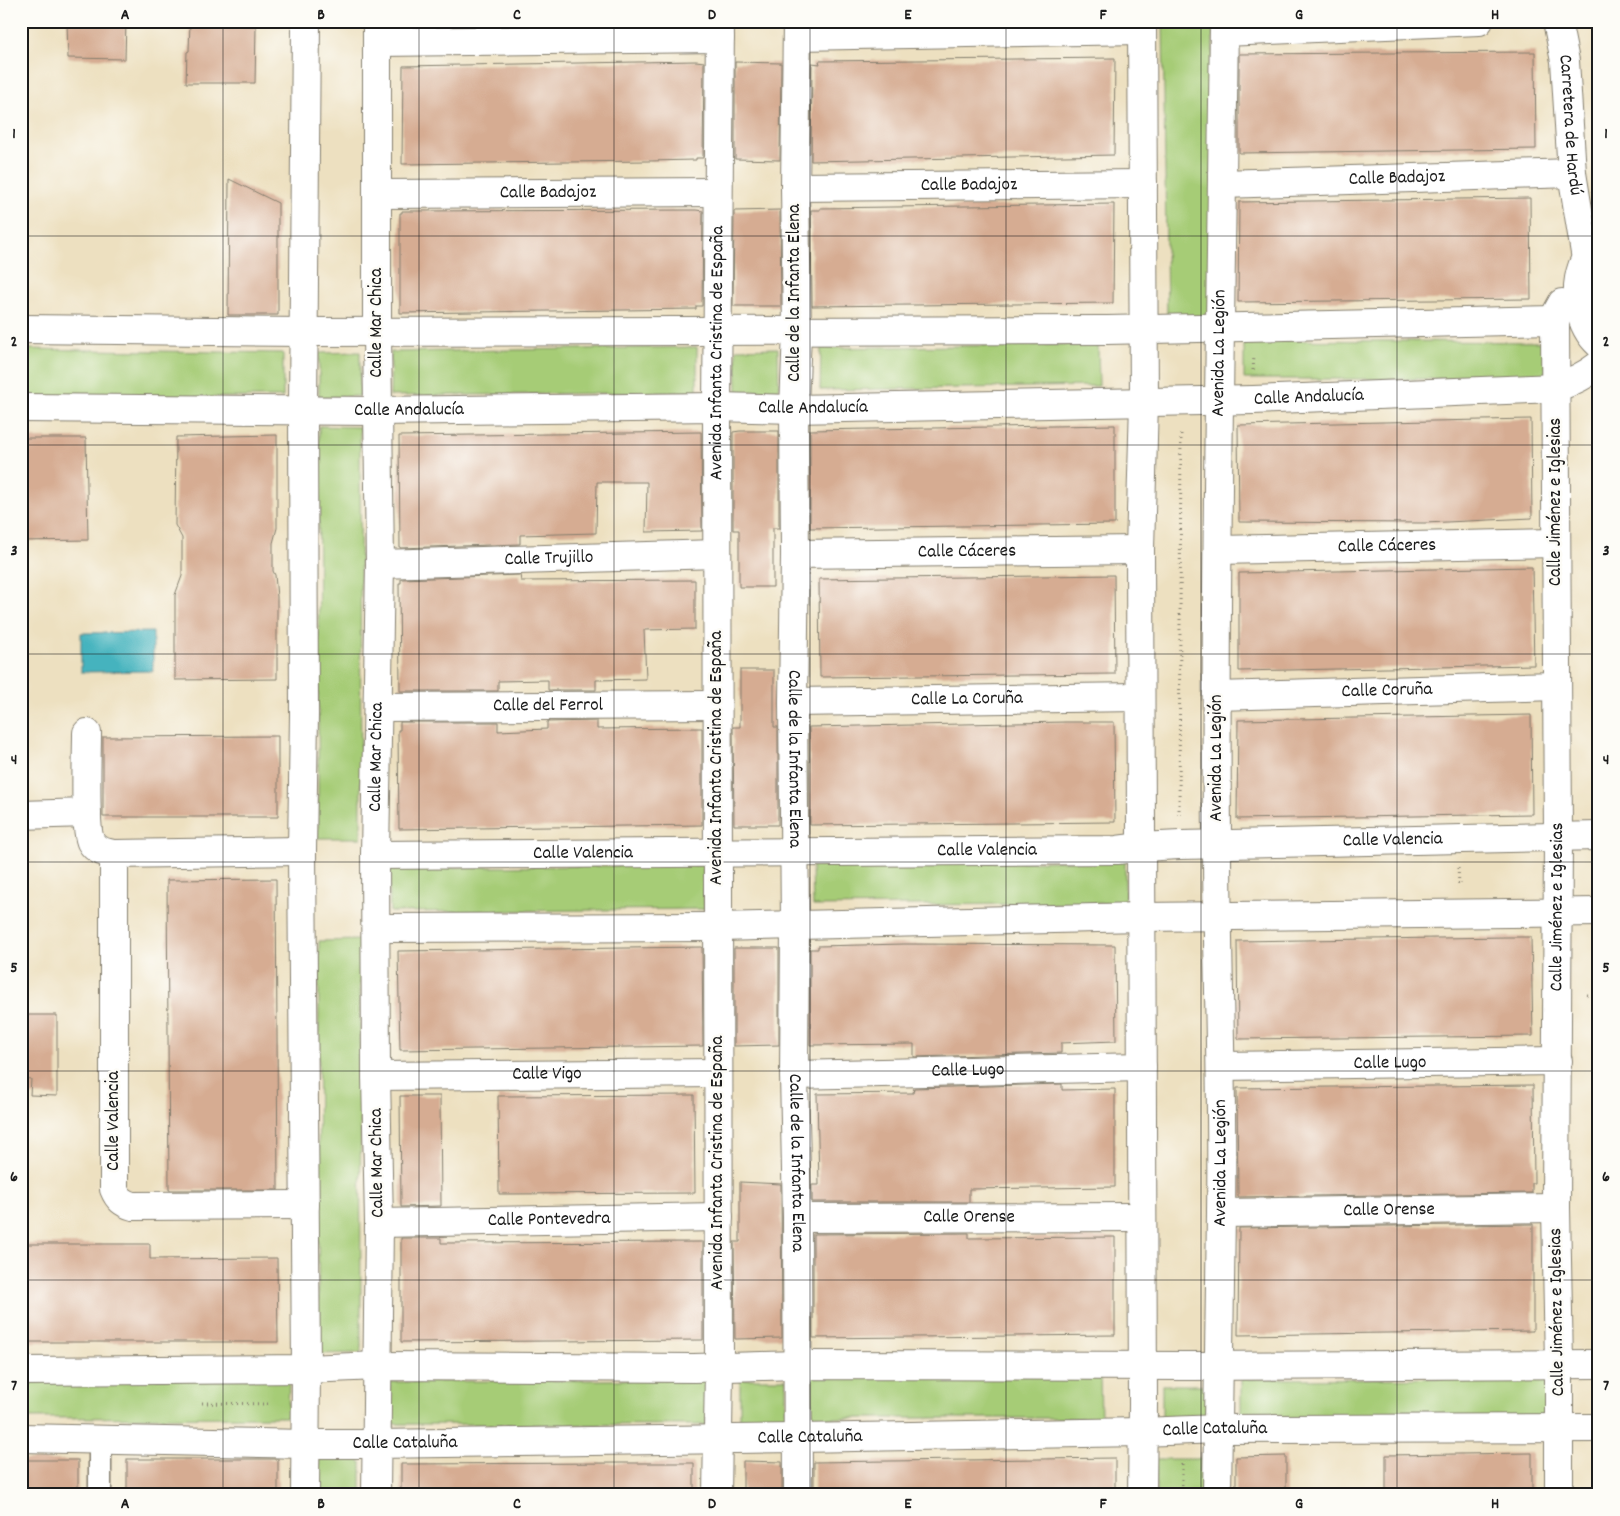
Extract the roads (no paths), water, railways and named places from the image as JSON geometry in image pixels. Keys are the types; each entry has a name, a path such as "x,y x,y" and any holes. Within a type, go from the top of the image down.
{"street":[{"path":"305,1495 306,1369 302,850 306,21"},
{"path":"1224,27 1479,21"},
{"name":"Carretera de Hardú","path":"1557,21 1565,61 1572,173 1592,249"},
{"path":"797,29 1142,26 1144,401 1140,550 1142,1495"},
{"name":"Avenida La Legión","path":"1218,1495 1221,1066 1217,846 1217,696 1224,27"},
{"name":"Calle de la Infanta Elena","path":"797,29 795,187 797,330 794,408 793,702 798,1495"},
{"path":"377,32 720,30"},
{"name":"Avenida Infanta Cristina de España","path":"717,1495 719,1217 717,192 720,30"},
{"name":"Calle Mar Chica","path":"376,1495 375,1444 378,1366 379,1223 376,1076 376,855 380,564 377,332 368,296 378,194 377,32"},
{"name":"Calle Badajoz","path":"1222,184 1572,173"},
{"name":"Calle Badajoz","path":"795,187 1143,184"},
{"name":"Calle Badajoz","path":"378,194 717,192"},
{"path":"1592,249 1581,269 1577,292 1581,316 1592,338 1599,344"},
{"path":"21,330 377,332 1220,328 1555,320 1560,305 1577,292"},
{"name":"Calle Jiménez e Iglesias","path":"1555,320 1558,837 1556,1208 1560,1495"},
{"name":"Calle Andalucía","path":"21,408 378,412 717,407 794,408 1253,400 1555,388 1579,378 1599,365"},
{"name":"Calle Cáceres","path":"1218,550 1556,543"},
{"name":"Calle Cáceres","path":"795,554 1140,550"},
{"name":"Calle Trujillo","path":"380,564 717,554"},
{"name":"Calle Coruña","path":"1217,696 1556,686"},
{"name":"Calle La Coruña","path":"793,702 1140,697"},
{"name":"Calle del Ferrol","path":"378,707 717,705"},
{"path":"87,734 87,814 89,838 100,851 114,854 302,850"},
{"path":"21,815 87,814"},
{"name":"Calle Valencia","path":"376,855 1117,850 1141,847 1599,836"},
{"name":"Calle Valencia","path":"114,854 114,1189 116,1196 126,1204 133,1206 305,1205"},
{"path":"376,928 795,925 1141,917 1599,912"},
{"name":"Calle Lugo","path":"1221,1066 1558,1061"},
{"name":"Calle Lugo","path":"794,1075 1142,1067"},
{"name":"Calle Vigo","path":"376,1076 718,1073"},
{"name":"Calle Orense","path":"1221,1213 1556,1208"},
{"name":"Calle Pontevedra","path":"379,1223 719,1217"},
{"name":"Calle Orense","path":"797,1218 1142,1217"},
{"path":"21,1371 306,1369 378,1366 719,1368 797,1365 1218,1366 1599,1364"},
{"name":"Calle Cataluña","path":"21,1438 375,1444 1142,1432 1218,1429 1599,1428"},
{"path":"100,1438 100,1495"}],"water":[{"path":"153,632 153,671 81,672 81,633"}]}
